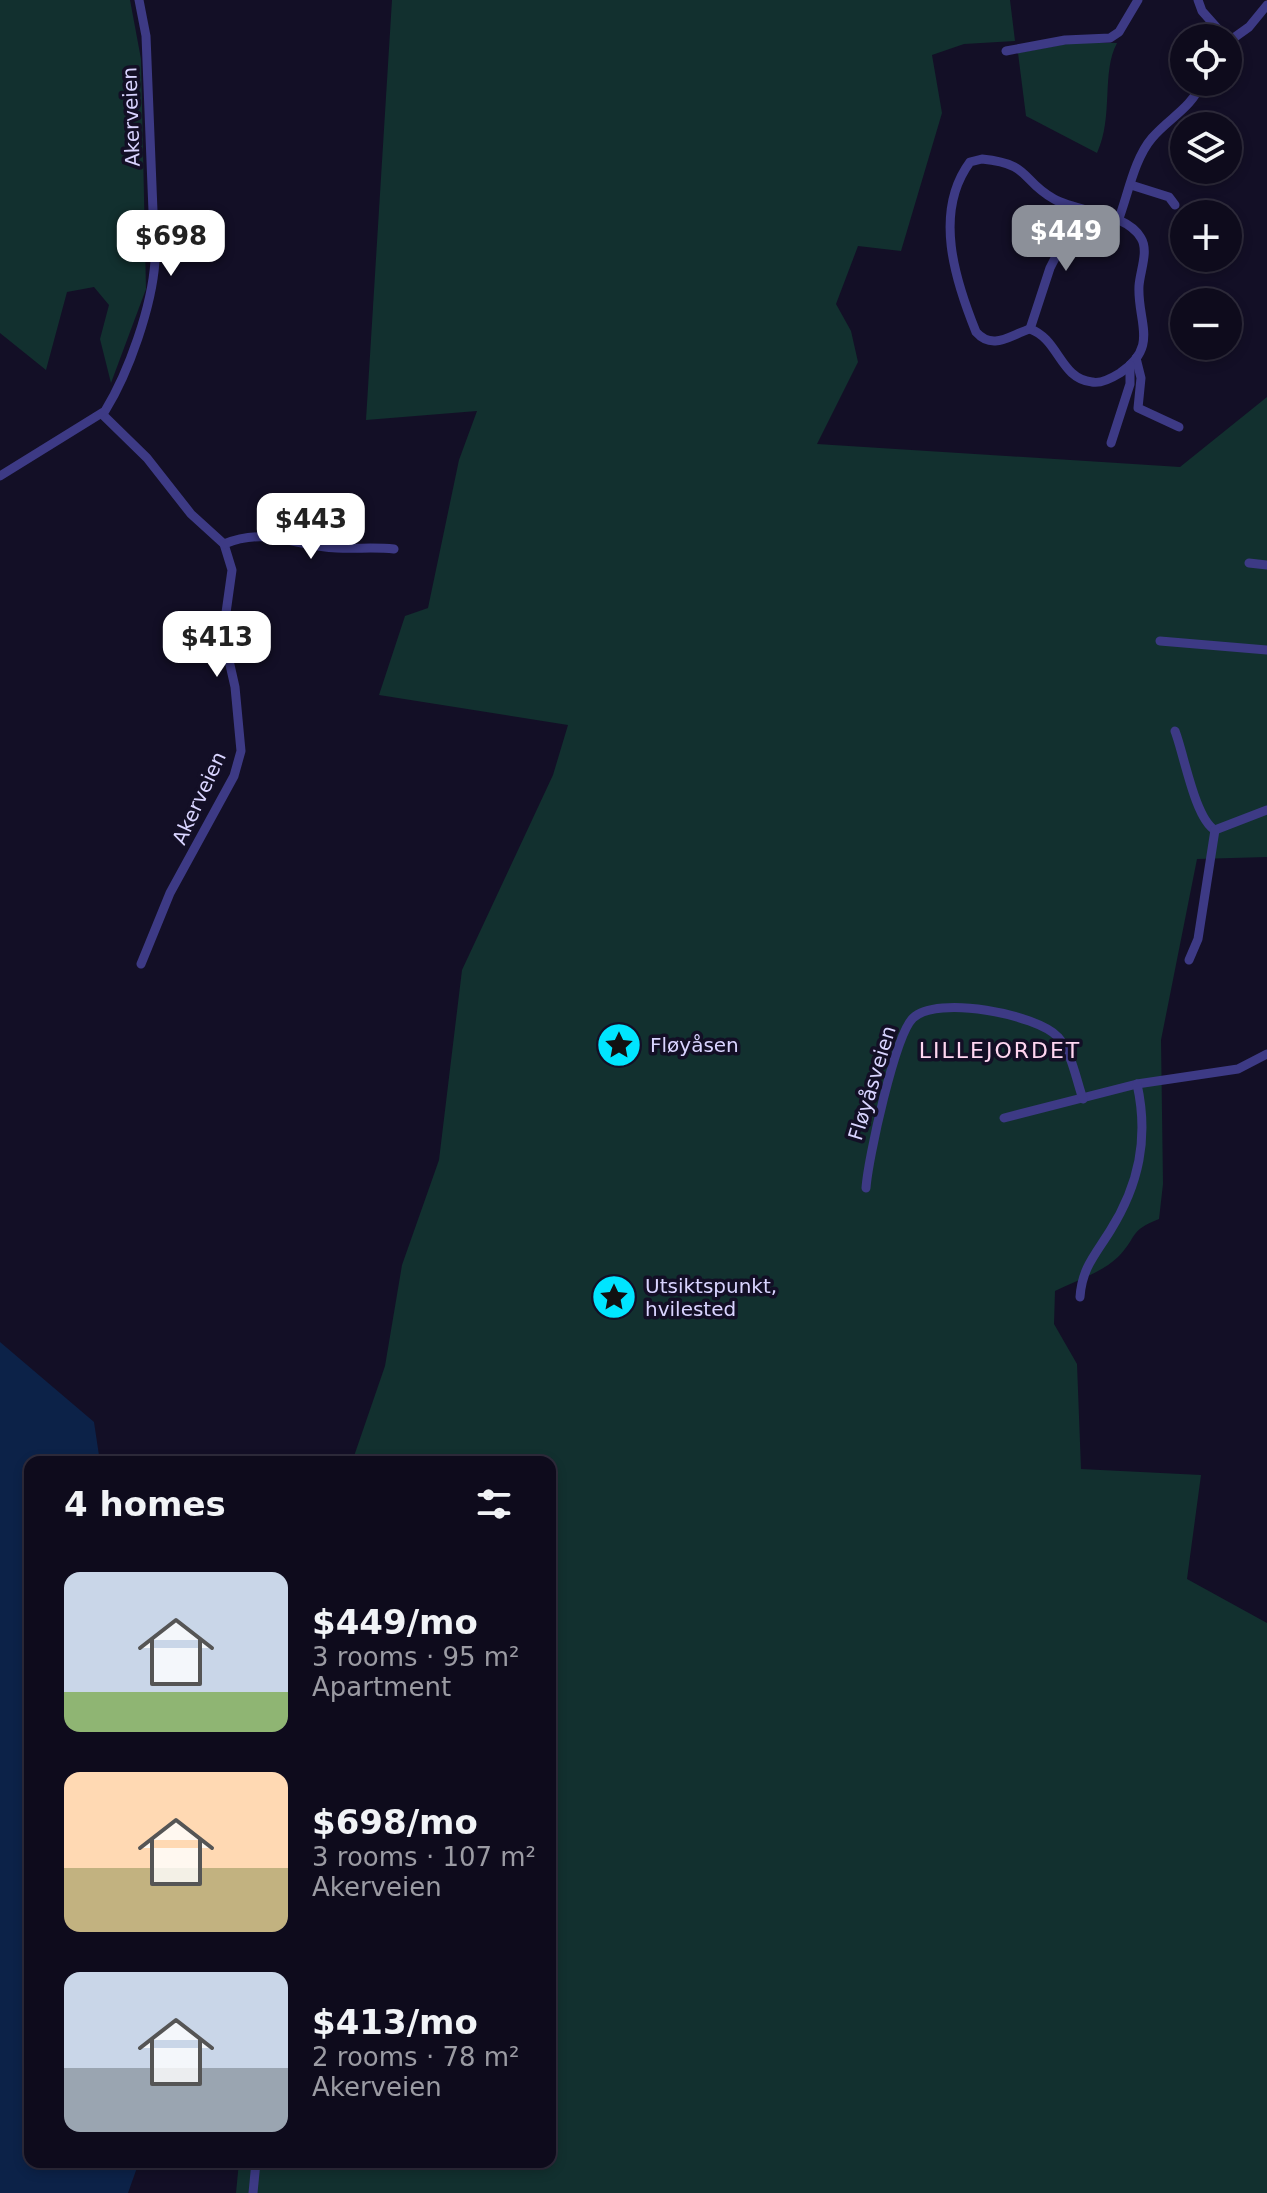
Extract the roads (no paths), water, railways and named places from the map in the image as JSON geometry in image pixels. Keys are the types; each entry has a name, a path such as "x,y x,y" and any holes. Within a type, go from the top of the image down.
{"street":[{"name":"Akerveien","path":"0,476 102,414 124,374 154,281 146,36 139,0"},
{"path":"1006,51 1065,40 1110,38 1119,32 1138,0"},
{"path":"1198,0 1202,11 1214,24"},
{"path":"1242,31 1267,5"},
{"path":"1118,221 1151,140 1189,106 1194,96"},
{"path":"1111,443 1130,384 1133,362 1144,344 1139,288 1145,249 1136,231 1118,221 1053,198 1020,168 1007,163 975,160 963,173 949,217 949,238 976,332 986,340 998,342 1030,329 1045,336 1070,373 1085,381 1101,382 1133,362"},
{"path":"1131,185 1171,200"},
{"path":"1030,329 1050,268 1080,209"},
{"path":"1133,362 1141,378 1138,408 1179,427"},
{"path":"102,414 147,458 191,514 224,544 240,538 266,536 335,549 394,549"},
{"name":"Akerveien","path":"141,964 170,893 234,776 241,751 235,687 223,634 232,570 224,544"},
{"path":"1249,563 1267,565"},
{"path":"1160,641 1267,650"},
{"path":"1175,731 1200,813 1208,826 1215,830"},
{"path":"1215,830 1267,810"},
{"path":"1189,960 1200,928 1215,830"},
{"name":"Fløyåsveien","path":"866,1188 874,1128 903,1037 911,1020 925,1011 960,1009 1006,1014 1043,1025 1066,1048 1083,1099"},
{"path":"1004,1118 1137,1084 1238,1069 1267,1054"},
{"path":"1080,1297 1087,1262 1120,1214 1135,1180 1144,1128 1137,1084"},
{"path":"253,2193 255,2168"}],"water":[{"path":"0,1342 94,1422 99,1456 24,1456 24,2168 137,2168 128,2193 0,2193"}],"place":[{"name":"Fløyåsen","path":"619,1045"},
{"name":"Utsiktspunkt, hvilested","path":"614,1297"}],"district":[{"name":"LILLEJORDET","path":"1000,1050"}]}
